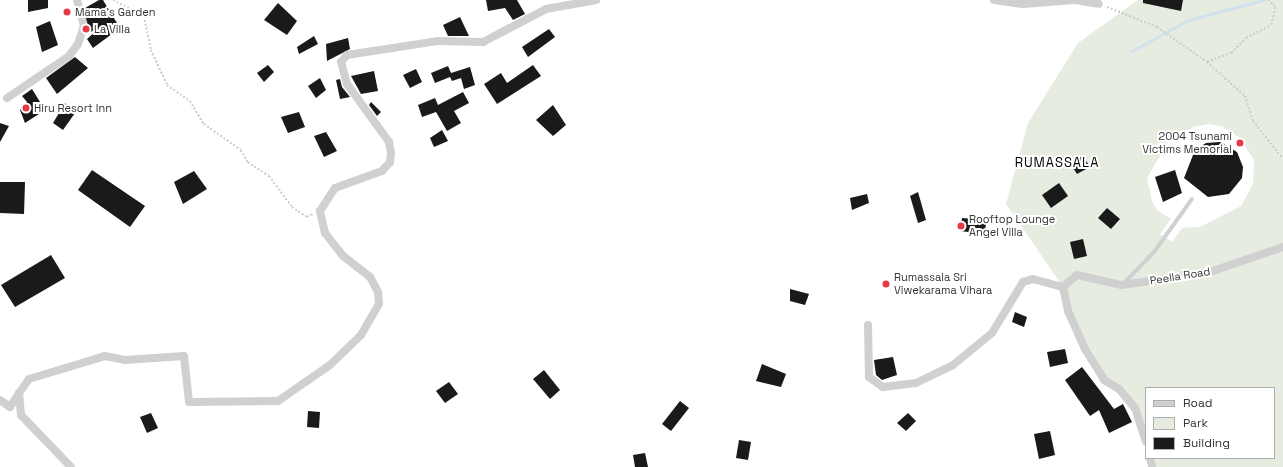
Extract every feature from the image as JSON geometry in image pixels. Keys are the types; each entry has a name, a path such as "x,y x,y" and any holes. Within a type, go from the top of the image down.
{"street":[{"path":"7,98 69,56 75,49 84,26 77,0"},
{"path":"0,400 10,406 29,379 105,356 125,360 184,356 189,402 255,404 289,396 330,365 361,335 379,304 370,277 343,256 325,233 320,211 336,188 382,171 390,162 389,142 347,84 341,62 347,55 437,41 483,42 546,9 596,0"},
{"path":"994,0 1023,4 1076,0 1099,4"},
{"name":"Peella Road","path":"1121,285 1207,274 1283,247"},
{"path":"1121,285 1084,275 1070,278 1063,287 1068,311 1085,349 1104,380 1119,389 1135,408 1145,438"},
{"path":"868,325 869,377 883,387 916,383 953,366 992,333 1023,282 1033,279 1063,287"},
{"path":"19,393 21,415 71,467"}],"lane":[{"path":"1121,285 1154,252 1192,200"}],"path":[{"path":"113,0 144,16 151,50 167,85 190,101 204,124 242,150 248,162 280,188 292,207 307,217 320,211"},
{"path":"1207,62 1231,54 1246,38 1271,25 1275,8 1268,0"},
{"path":"1099,4 1157,27 1207,62 1245,96 1253,121 1283,159"}],"green space":[{"path":"1138,0 1283,0 1283,467 1152,467 1150,459 1275,459 1275,387 1145,387 1145,438 1135,408 1104,380 1085,349 1063,287 1006,204 1028,123 1078,43","holes":["1209,124 1221,126 1240,138 1254,160 1253,184 1241,206 1200,227 1182,228 1172,242 1160,234 1171,219 1157,210 1152,201 1147,178 1168,142 1193,127"]}],"building":[{"path":"28,0 48,0 48,8 28,12"},
{"path":"99,0 103,0 120,28 93,48 87,39 98,29 87,33 85,8"},
{"path":"486,0 517,0 525,14 513,20 505,8 488,11"},
{"path":"1143,0 1183,0 1181,11 1143,3"},
{"path":"278,3 297,21 287,35 264,20"},
{"path":"460,17 469,36 448,36 443,25"},
{"path":"50,21 58,45 42,52 36,27"},
{"path":"549,29 555,37 528,57 522,47"},
{"path":"314,36 318,44 299,54 297,47"},
{"path":"348,38 350,49 327,61 326,44"},
{"path":"75,57 88,68 57,94 46,78"},
{"path":"268,65 274,72 264,82 257,73"},
{"path":"533,65 541,76 497,104 484,84 501,73 507,83"},
{"path":"448,66 451,73 470,67 475,85 464,89 461,78 452,81 450,77 435,83 431,73"},
{"path":"416,69 422,82 410,88 403,75"},
{"path":"374,71 378,91 361,94 351,76"},
{"path":"320,78 326,90 316,98 308,86"},
{"path":"340,79 342,87 350,97 340,99 336,80"},
{"path":"32,89 45,110 25,123 20,110 27,102 22,96"},
{"path":"463,92 469,103 454,111 461,123 447,131 436,112 422,117 418,105 435,98 438,105"},
{"path":"371,102 381,112 377,116 369,105"},
{"path":"65,103 75,113 63,130 53,123"},
{"path":"553,105 566,125 553,136 536,120"},
{"path":"299,112 305,127 288,133 281,117"},
{"path":"0,123 9,126 0,142"},
{"path":"442,130 448,141 434,147 430,138"},
{"path":"326,132 337,151 324,157 314,136"},
{"path":"1220,142 1237,152 1243,167 1242,178 1229,194 1208,197 1184,178 1195,150 1206,143"},
{"path":"1083,156 1090,167 1077,174 1070,163"},
{"path":"92,170 145,206 130,227 78,190"},
{"path":"1175,170 1182,193 1163,202 1155,177"},
{"path":"194,171 207,189 183,204 174,182"},
{"path":"0,182 25,182 24,214 0,213"},
{"path":"1059,183 1068,196 1051,208 1042,195"},
{"path":"918,192 926,220 918,223 910,196"},
{"path":"867,194 869,203 852,210 850,198"},
{"path":"1107,208 1120,219 1111,229 1098,218"},
{"path":"962,218 987,220 984,234 960,231"},
{"path":"1083,239 1087,256 1074,259 1070,242"},
{"path":"51,255 65,278 15,307 1,285"},
{"path":"790,289 809,294 805,305 790,301"},
{"path":"1015,312 1027,317 1024,327 1012,322"},
{"path":"1065,349 1068,363 1050,367 1047,352"},
{"path":"893,357 897,375 882,380 876,375 874,360"},
{"path":"762,364 786,374 781,387 756,381"},
{"path":"1082,367 1114,409 1123,404 1132,422 1109,433 1099,410 1090,416 1065,380"},
{"path":"544,370 560,390 550,399 533,379"},
{"path":"449,382 458,394 445,403 436,391"},
{"path":"680,401 689,408 671,431 662,424"},
{"path":"308,411 320,412 319,428 307,427"},
{"path":"151,413 158,428 147,433 140,417"},
{"path":"908,413 916,421 906,431 897,423"},
{"path":"1050,431 1055,455 1039,459 1034,434"},
{"path":"739,440 751,442 748,460 736,458"},
{"path":"645,453 648,467 635,467 633,455"}],"waterway":[{"path":"1132,51 1188,20 1263,0"}],"place":[{"name":"Mama's Garden","path":"67,12"},
{"name":"La Villa","path":"86,29"},
{"name":"Hiru Resort Inn","path":"26,108"},
{"name":"2004 Tsunami Victims Memorial","path":"1240,143"},
{"name":"Rooftop Lounge Angel Villa","path":"961,226"},
{"name":"Rumassala Sri Viwekarama Vihara","path":"886,284"}],"district":[{"name":"RUMASSALA","path":"1057,163"}]}
